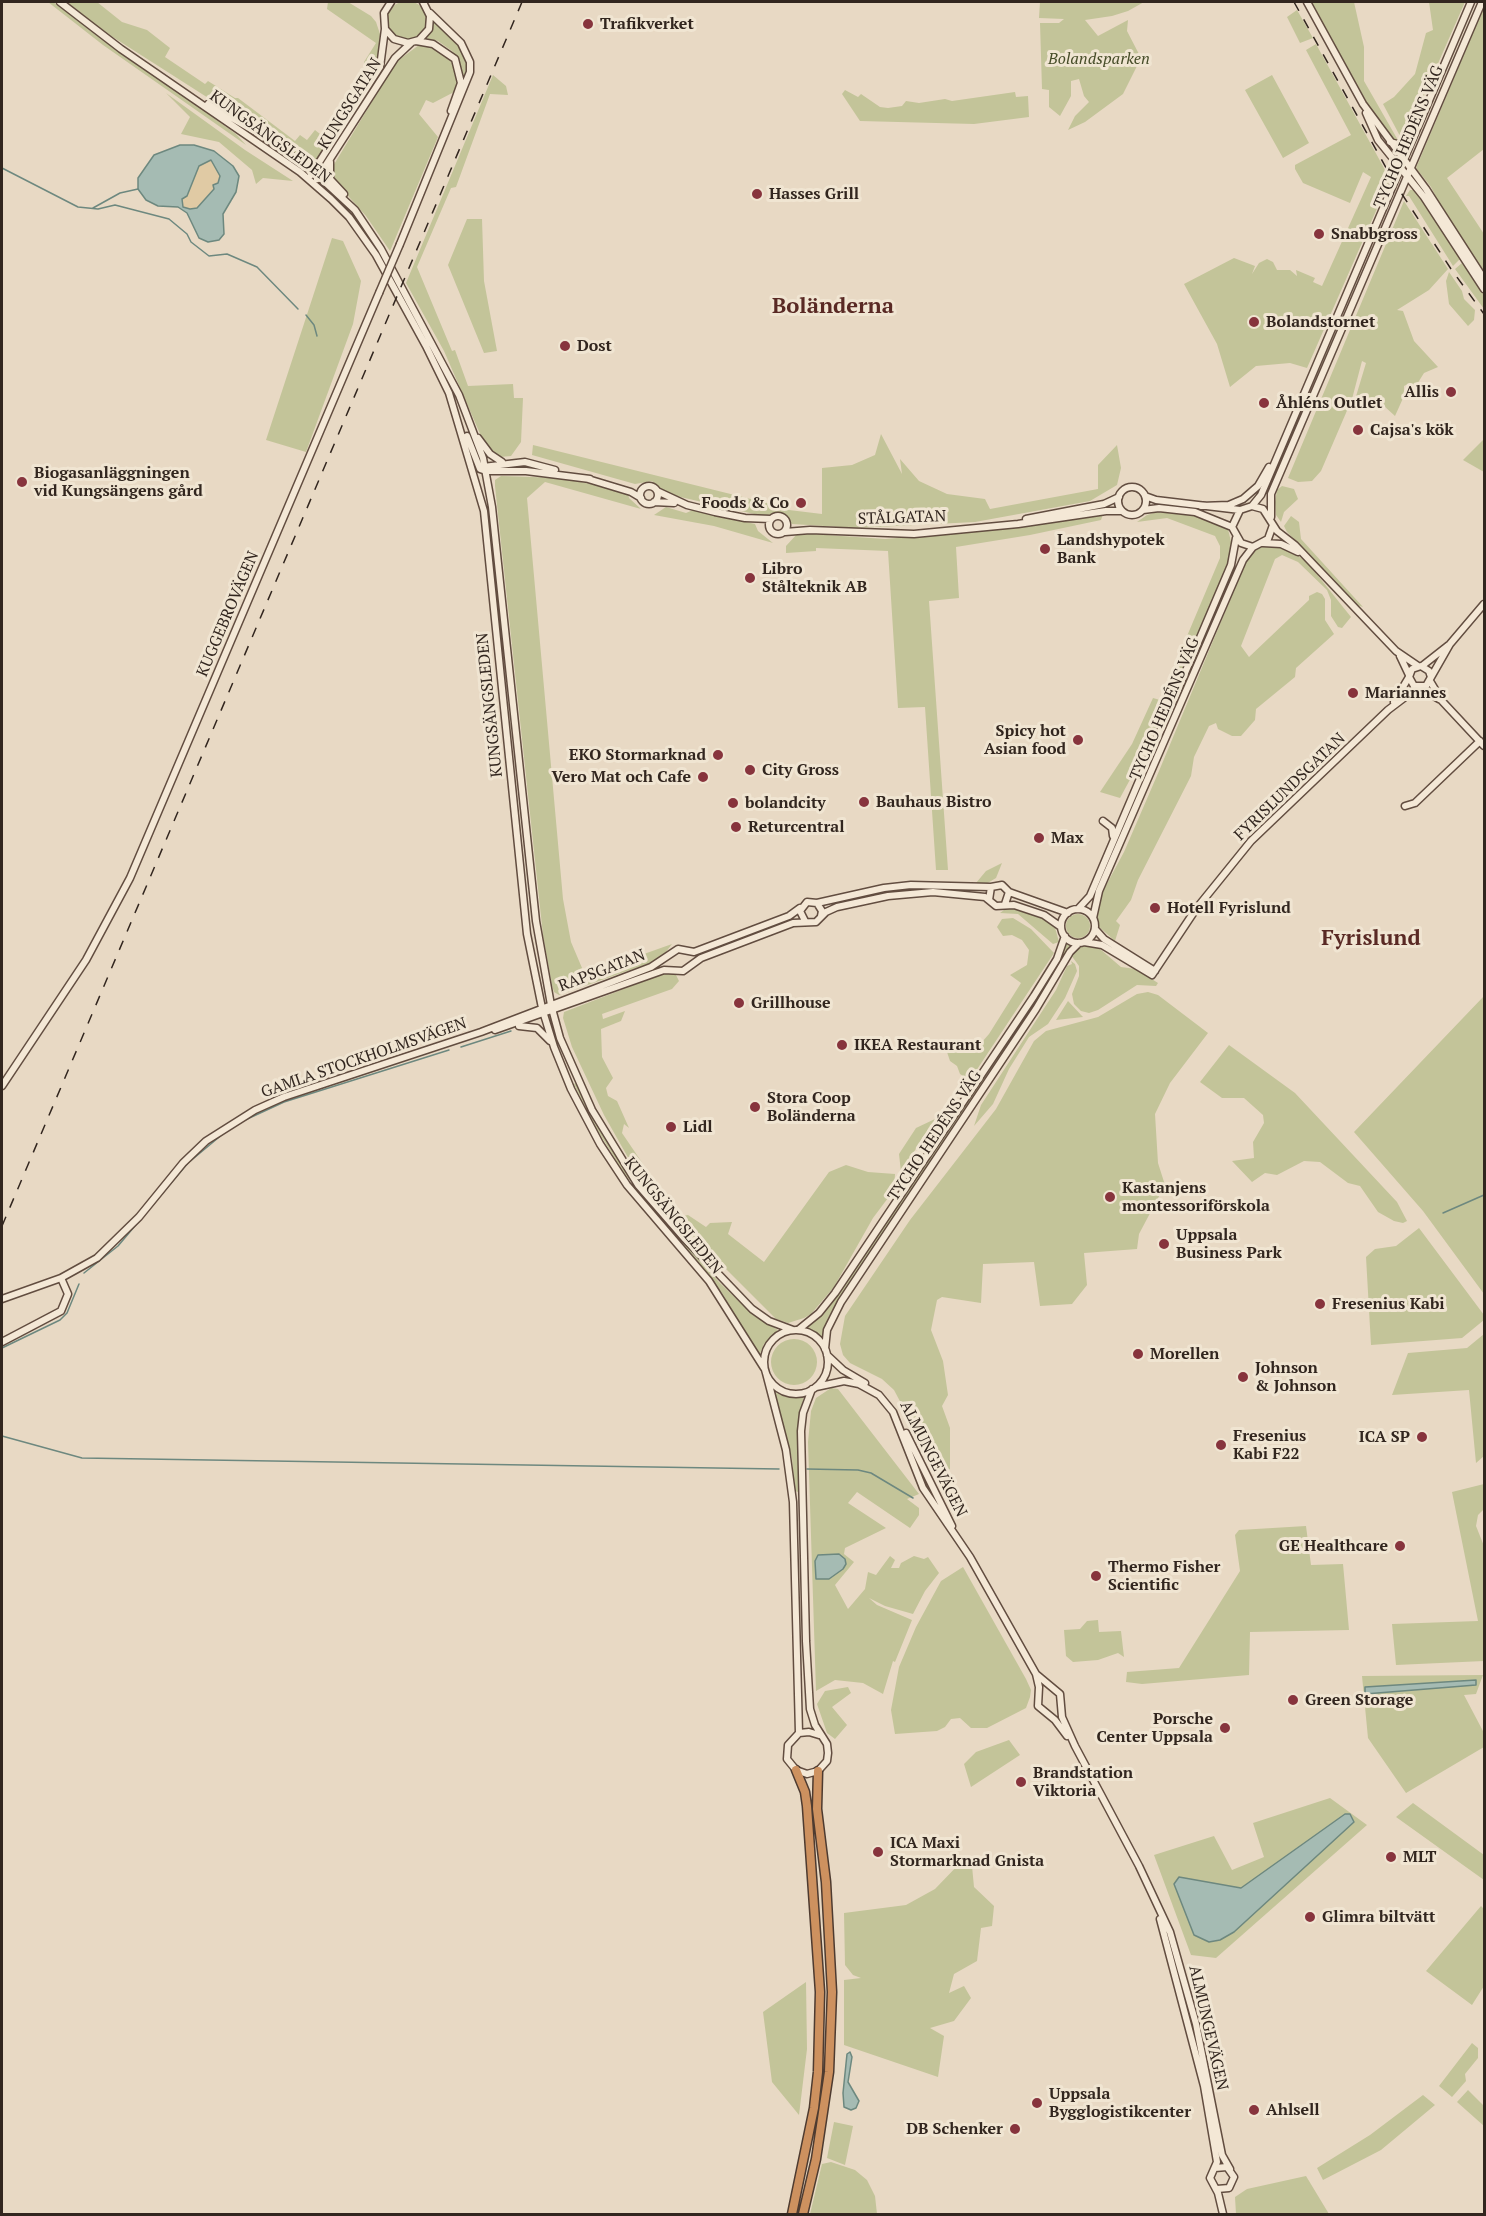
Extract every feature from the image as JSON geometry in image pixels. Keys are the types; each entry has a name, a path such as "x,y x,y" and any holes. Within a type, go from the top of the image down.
{"highway":[{"path":"792,2214 814,2108 818,2072 820,1992 807,1806 805,1792 796,1770"},
{"path":"803,2214 825,2108 829,2072 832,1992 826,1882 817,1809 818,1771"}],"main road":[{"name":"KUNGSÄNGSLEDEN","path":"60,2 121,50 311,181 349,217 376,255 448,393 484,511 527,934 543,1011 554,1047 571,1089 605,1152 649,1212 708,1281 765,1371"},
{"name":"KUNGSGATAN","path":"311,181 380,67 385,29 384,13 391,2"},
{"name":"KUGGEBROVÄGEN","path":"2,1086 86,960 130,878 400,244 444,135 466,88 470,62 461,43 429,12 423,2"},
{"path":"429,2 429,12"},
{"path":"1307,2 1363,104 1426,189 1485,279"},
{"name":"TYCHO HEDÉNS VÄG","path":"1252,506 1261,495 1280,452 1471,2"},
{"name":"TYCHO HEDÉNS VÄG","path":"1270,517 1271,494 1482,2"},
{"name":"KUNGSGATAN","path":"316,174 330,161 395,58 429,29 429,12"},
{"name":"KUGGEBROVÄGEN","path":"385,29 394,39 433,44 447,51 455,59 460,69 461,83 444,135"},
{"name":"KUNGSÄNGSLEDEN","path":"178,88 271,141 316,174 354,210 381,249 432,341 471,423 492,507 536,921 552,1009 567,1055 592,1110 638,1185 678,1232 752,1309 769,1322 796,1330"},
{"path":"1363,104 1378,140 1418,191 1485,289"},
{"path":"1389,142 1397,144 1407,140 1420,122"},
{"path":"330,161 330,179 354,210"},
{"path":"1400,192 1410,187 1418,191"},
{"path":"448,393 483,469"},
{"path":"471,423 490,454 506,463"},
{"path":"1201,506 1229,505 1251,494 1280,452"},
{"path":"475,476 483,469 506,463 525,462 613,485 641,498 646,503 687,505 746,518 771,519 781,516 787,523 785,532 776,535 769,528 746,518"},
{"path":"483,469 554,473 590,479"},
{"path":"492,507 492,478 502,471"},
{"path":"613,485 650,486 687,505"},
{"path":"641,498 640,492 644,487"},
{"path":"1232,527 1195,512 1159,508 1143,510 1133,515 1122,511 1119,497 1125,489 1133,487 1156,501 1240,510 1252,506 1263,509 1273,525 1396,651 1429,671 1442,701"},
{"path":"654,502 657,491"},
{"path":"1143,510 1145,495"},
{"name":"STÅLGATAN","path":"996,526 1104,504 1119,497"},
{"path":"1240,510 1232,527 1236,538 1246,546 1263,543 1281,544 1304,555"},
{"name":"STÅLGATAN","path":"785,532 810,530 894,534 996,526 1106,511 1122,511"},
{"path":"769,528 771,519"},
{"name":"STÅLGATAN","path":"787,523 810,530"},
{"path":"1263,543 1272,532 1273,525"},
{"name":"TYCHO HEDÉNS VÄG","path":"1078,909 1090,896 1231,565 1236,538"},
{"name":"TYCHO HEDÉNS VÄG","path":"1093,918 1099,891 1243,560 1253,546"},
{"path":"1409,676 1450,644 1485,604"},
{"path":"1419,688 1431,679 1450,644"},
{"path":"1396,651 1411,684 1442,701 1482,743 1415,803 1405,806"},
{"name":"FYRISLUNDSGATAN","path":"1388,710 1409,676"},
{"name":"FYRISLUNDSGATAN","path":"1154,973 1196,909 1251,841 1388,710 1419,688"},
{"path":"1113,842 1112,828 1103,820 1112,823 1123,818"},
{"path":"911,885 991,887 1002,885 1009,892 1068,913 1078,909 1086,912 1093,918 1095,928 1104,939 1154,973 1102,945 1082,942 1065,936 1061,927 1044,915 1005,904 996,906 988,900 933,892 897,895 837,907 813,923 805,921 793,923 705,957 683,971 674,969 669,962 670,956 678,950 698,950 789,916 807,902 817,903 884,888 911,885"},
{"path":"988,900 991,887"},
{"path":"1005,904 1009,892"},
{"path":"817,903 822,911 821,916"},
{"path":"800,908 800,916 805,921"},
{"path":"1061,927 1068,913"},
{"path":"1082,942 1095,928"},
{"name":"TYCHO HEDÉNS VÄG","path":"796,1330 819,1313 835,1293 1034,996 1060,953 1065,936"},
{"name":"TYCHO HEDÉNS VÄG","path":"826,1352 827,1330 841,1302 1036,1010 1070,952 1082,942"},
{"path":"686,950 692,959 690,967"},
{"name":"RAPSGATAN","path":"552,1009 651,967 670,956"},
{"name":"RAPSGATAN","path":"543,1011 664,970 674,969"},
{"name":"GAMLA STOCKHOLMSVÄGEN","path":"481,1032 506,1028 543,1011"},
{"name":"GAMLA STOCKHOLMSVÄGEN","path":"2,1299 32,1291 97,1258 139,1217 183,1163 206,1141 255,1110 284,1097 543,1011"},
{"path":"506,1028 533,1026 542,1031 554,1047"},
{"path":"2,1342 61,1311 68,1294 61,1278"},
{"path":"799,1733 793,1502 786,1450 765,1371 765,1353 773,1340 796,1330 814,1336 826,1352 826,1372 814,1388 803,1413 801,1501 810,1709 819,1735 827,1744 828,1753 827,1761 818,1771 807,1774 796,1770 791,1765 786,1752 788,1744 799,1733 809,1732 819,1735"},
{"name":"ALMUNGEVÄGEN","path":"826,1352 848,1374 881,1392 895,1409 956,1535 1036,1674 1062,1698 1062,1716 1074,1746 1153,1895 1196,2024 1222,2155 1230,2169"},
{"path":"765,1371 777,1388 785,1392 794,1394 814,1388"},
{"name":"ALMUNGEVÄGEN","path":"814,1388 851,1382 867,1387 885,1402 897,1422 923,1488 956,1535"},
{"name":"ALMUNGEVÄGEN","path":"1036,1674 1038,1706 1047,1713 1074,1746"},
{"path":"1039,1695 1044,1689 1053,1688"},
{"path":"1047,1713 1055,1712 1061,1707"},
{"name":"ALMUNGEVÄGEN","path":"1181,1981 1215,2147 1217,2162 1214,2169"},
{"path":"1222,2166 1230,2169 1234,2180 1226,2196 1224,2214 1217,2189 1210,2178 1214,2169 1222,2166"},
{"path":"1217,2189 1229,2188"}],"green space":[{"path":"407,1 415,2 421,7 426,13 426,29 421,35 415,40 407,41 399,40 393,35 388,29 387,21 388,13 393,7 399,2"},
{"path":"48,2 53,2 236,134 246,145 103,45"},
{"path":"67,2 97,2 122,22 147,30 170,48 165,57 205,84 208,81 238,98 295,141 300,135 307,140 315,130 320,134 353,89 364,69 364,62 376,43 327,9 328,2 348,2 371,16 376,22 381,37 380,57 366,87 315,161 309,163 295,155 272,134 263,133 105,32"},
{"name":"Bolandsparken","path":"1040,2 1144,2 1128,11 1112,16 1085,20 1098,36 1128,20 1127,31 1141,58 1123,94 1085,122 1068,130 1075,116 1089,102 1084,96 1079,79 1071,81 1071,96 1060,116 1049,107 1049,90 1042,89 1040,23 1059,23 1064,19 1039,18"},
{"path":"1311,2 1354,2 1364,47 1364,81 1399,142 1392,139 1369,106"},
{"path":"1429,2 1465,2 1407,134 1400,136 1383,104 1394,97 1415,74 1426,33 1433,30"},
{"path":"1484,7 1484,149 1447,178 1484,234 1484,274 1448,220 1431,187 1416,168"},
{"path":"1297,10 1313,38 1300,43 1287,17"},
{"path":"433,21 459,45 467,59 467,74 462,83 460,64 452,51 438,41 424,38"},
{"path":"1316,44 1390,179 1307,368 1290,363 1256,366 1230,387 1217,344 1184,284 1234,258 1255,266 1252,274 1259,263 1267,259 1273,262 1277,270 1290,270 1297,276 1296,270 1315,278 1313,282 1322,286 1371,177 1363,172 1350,203 1303,183 1295,169 1295,165 1351,135 1306,50"},
{"path":"419,45 432,46 447,56 457,71 458,86 456,91 433,103 426,100 419,114 438,137 390,251 366,216 333,179 330,171 396,62"},
{"path":"493,75 506,86 508,95 490,94 456,187 451,188 417,267 452,351 455,350 468,386 513,384 514,398 523,398 521,442 511,456 500,457 491,450 481,436 444,351 406,283"},
{"path":"1272,75 1309,143 1283,158 1245,90"},
{"path":"845,90 858,97 861,94 880,107 888,108 902,106 906,101 919,103 945,99 952,101 1015,92 1016,97 1028,96 1029,117 974,124 860,121 842,94"},
{"path":"166,93 245,150 293,181 263,178 256,184 252,170 219,142 181,134 190,117"},
{"path":"1410,190 1414,190 1424,202 1461,258 1453,266 1409,196 1406,196"},
{"path":"1404,201 1448,269 1429,290 1397,310 1403,311 1414,341 1438,367 1424,373 1414,389 1408,384 1404,386 1404,396 1395,416 1383,405 1364,399 1354,403 1366,363 1362,361 1352,399 1321,471 1312,481 1298,482 1288,478"},
{"path":"467,219 482,219 484,281 497,351 484,353 448,265"},
{"path":"332,238 343,241 361,281 353,324 306,452 266,440"},
{"path":"1462,263 1484,295 1484,309 1455,269"},
{"path":"1449,272 1462,291 1464,299 1475,310 1474,320 1468,326 1449,304 1446,281"},
{"path":"881,434 902,474 900,459 919,481 947,494 985,499 990,509 1098,489 1098,465 1117,445 1121,468 1117,485 1090,501 975,522 857,528 792,524 780,512 763,516 663,493 652,481 635,484 532,455 533,445 789,510 822,514 822,468 852,465 875,455"},
{"path":"1484,439 1484,472 1463,460"},
{"path":"501,476 562,478 628,492 629,498 641,509 545,482 527,498 563,899 571,942 585,975 672,944 662,957 653,962 559,995 554,992 552,985 543,935 495,486 495,480"},
{"path":"1282,486 1294,489 1298,499 1284,512 1281,522 1276,515 1275,502 1277,490"},
{"path":"666,507 686,513 693,510 755,524 758,531 773,543 714,526 654,515"},
{"path":"1157,512 1195,516 1211,521 1228,529 1232,546 1228,565 1145,752 1120,798 1100,792 1132,744 1153,698 1160,700 1220,558 1220,546 1215,536 1167,518 1137,522"},
{"path":"1103,514 1101,520 956,547 959,598 929,601 948,870 936,870 925,707 898,708 888,551 816,548 816,551 786,553 786,546 798,533 885,539 1003,529"},
{"path":"1291,516 1299,522 1301,539 1363,607 1357,605 1287,532 1284,526"},
{"path":"1266,545 1288,549 1307,562 1351,617 1342,628 1338,627 1331,616 1331,600 1327,590 1298,562 1282,555 1275,559 1241,646 1249,657 1309,600 1309,596 1317,592 1325,599 1325,620 1334,634 1296,668 1295,677 1256,709 1255,720 1241,736 1232,736 1218,729 1216,723 1209,726 1194,757 1191,776 1138,880 1131,900 1116,921 1120,925 1115,941 1098,926 1095,918 1096,904 1124,852 1250,552"},
{"path":"1002,863 996,878 986,884 976,883 986,871"},
{"path":"1008,907 1040,916 1054,924 1059,942 1053,944 1018,914 1000,913"},
{"path":"1078,914 1086,918 1090,926 1086,934 1078,938 1070,934 1066,926 1070,918"},
{"path":"1013,918 1031,929 1054,953 970,1080 960,1074 957,1066 950,1061 946,1049 961,1044 975,1050 989,1034 1021,983 1010,975 1027,965 1029,950 1022,940 1012,935 1003,936 997,927 1002,919"},
{"path":"1067,944 1070,945 1043,991 841,1295 828,1318 821,1340 804,1328 815,1321 839,1294 1042,990"},
{"path":"1087,944 1100,949 1121,967 1136,969 1158,983 1156,986 1137,985 1098,1010 1089,1013 1081,1011 1074,1004 1072,994 1079,976 1079,966 1071,955 1074,950"},
{"path":"1071,961 1075,964 1077,971 1065,998 1048,1024 1029,1037 1009,1069 993,1104 974,1126 981,1105 1056,990 1067,966 1072,964"},
{"path":"668,972 676,975 679,981 672,989 602,1014 603,1019 625,1011 621,1021 601,1029 602,1057 613,1078 606,1088 608,1096 617,1101 629,1128 624,1124 622,1133 660,1189 683,1216 688,1215 706,1227 710,1223 732,1222 728,1234 764,1262 829,1172 846,1165 868,1172 895,1174 894,1190 873,1218 834,1287 811,1314 804,1318 788,1323 776,1319 671,1214 630,1161 604,1115 572,1047 563,1018 564,1012"},
{"path":"1148,992 1158,995 1208,1033 1170,1083 1155,1114 1158,1163 1165,1185 1139,1234 1137,1249 1084,1253 1087,1285 1072,1304 1040,1306 1034,1262 983,1264 981,1303 942,1297 937,1300 931,1330 943,1361 948,1395 942,1406 950,1428 950,1469 939,1475 894,1390 882,1379 850,1363 843,1355 840,1344 845,1316 910,1220 996,1109 1034,1041 1046,1031 1098,1017 1137,994"},
{"path":"1484,996 1484,1294 1423,1211 1354,1132"},
{"path":"1068,1001 1083,1017 1056,1020"},
{"path":"1229,1045 1295,1093 1397,1202 1407,1221 1403,1223 1394,1221 1378,1212 1360,1186 1348,1183 1320,1162 1304,1161 1277,1175 1265,1173 1252,1182 1232,1161 1254,1158 1253,1142 1264,1123 1263,1115 1244,1098 1222,1098 1200,1082"},
{"path":"576,1083 596,1125 644,1197 624,1173 593,1123 574,1084"},
{"path":"935,1119 901,1172 899,1154 916,1128"},
{"path":"648,1202 719,1282 753,1315 778,1330 764,1344 759,1356 722,1293"},
{"path":"1419,1228 1484,1315 1484,1320 1462,1338 1371,1345 1366,1257 1375,1249 1396,1246"},
{"path":"1484,1334 1484,1456 1476,1463 1469,1390 1392,1395 1408,1353 1467,1348"},
{"path":"794,1339 810,1346 817,1362 810,1378 794,1385 778,1378 771,1362 778,1346"},
{"path":"831,1388 838,1389 919,1494 907,1499 919,1508 919,1515 910,1528 857,1492 848,1503 886,1528 845,1548 844,1554 854,1562 835,1585 848,1609 865,1589 868,1572 876,1575 890,1556 895,1560 891,1568 899,1568 901,1563 914,1556 924,1559 928,1557 939,1573 925,1591 913,1614 885,1606 869,1598 877,1605 912,1620 895,1662 893,1661 883,1694 863,1683 835,1680 816,1691 808,1442 811,1411 816,1398"},
{"path":"774,1392 786,1397 804,1396 799,1418 798,1492 795,1491 792,1458"},
{"path":"1484,1484 1484,1509 1478,1515 1476,1526 1484,1546 1484,1661 1396,1665 1392,1624 1478,1621 1452,1492"},
{"path":"1306,1526 1311,1565 1343,1564 1349,1630 1250,1632 1249,1675 1142,1684 1126,1682 1127,1672 1179,1668 1240,1571 1235,1535 1239,1530"},
{"path":"963,1567 1031,1690 1026,1708 987,1728 971,1728 960,1718 951,1719 945,1727 937,1731 895,1734 891,1710 899,1667 916,1627 941,1581"},
{"path":"1098,1620 1099,1632 1121,1631 1124,1657 1118,1653 1098,1660 1073,1662 1066,1656 1064,1630 1080,1629 1087,1621"},
{"path":"1483,1675 1476,1694 1464,1695 1484,1733 1484,1747 1406,1793 1368,1738 1362,1676"},
{"path":"848,1687 851,1693 832,1707 847,1725 835,1739 827,1733 817,1704 825,1691"},
{"path":"1009,1740 1020,1755 971,1787 964,1764 976,1752"},
{"path":"1330,1798 1367,1825 1216,1958 1191,1955 1154,1855 1214,1836 1232,1870 1264,1857 1253,1823"},
{"path":"1413,1803 1484,1855 1484,1880 1396,1817"},
{"path":"961,1862 972,1866 974,1887 994,1906 992,1926 981,1928 977,1961 954,1974 949,1993 964,1986 971,1998 954,2021 930,2028 944,2036 938,2077 844,2045 844,1980 861,1978 853,1975 845,1965 844,1913 906,1905 935,1889"},
{"path":"1481,1906 1484,1909 1484,1986 1472,2005 1426,1971"},
{"path":"806,1982 807,2049 799,2115 772,2082 763,2012"},
{"path":"1472,2043 1478,2048 1478,2058 1465,2074 1466,2081 1452,2097 1439,2086"},
{"path":"1468,2090 1484,2106 1484,2126 1457,2102"},
{"path":"1423,2095 1435,2105 1381,2150 1323,2180 1317,2168 1370,2135"},
{"path":"834,2122 853,2126 845,2165 827,2158"},
{"path":"831,2162 855,2170 867,2180 875,2196 877,2214 810,2214 822,2164"},
{"path":"1306,2176 1329,2214 1236,2214 1235,2197 1247,2189"}],"sand":[{"path":"211,160 221,176 218,183 197,208 182,207 182,199 187,196 199,166"}],"water":[{"path":"180,145 194,145 214,151 233,166 239,176 236,192 223,214 224,234 219,240 208,242 199,238 187,213 178,207 158,206 146,200 138,189 138,178 154,155","holes":["211,160 220,176 218,183 213,185 214,189 197,208 183,207 182,199 187,196 199,166"]},
{"path":"839,1554 845,1559 846,1564 843,1569 829,1579 816,1579 815,1561 818,1555"},
{"path":"1476,1680 1476,1685 1365,1694 1365,1687"},
{"path":"1345,1814 1350,1814 1354,1822 1234,1932 1220,1940 1209,1942 1194,1935 1174,1884 1179,1877 1241,1888"},
{"path":"850,2052 852,2057 848,2082 859,2101 856,2108 851,2110 844,2107 843,2093 847,2054"}],"waterway":[{"path":"2,168 78,207 98,209 115,205 169,219 187,234 191,242 209,256 227,254 257,267 298,309"},
{"path":"93,208 120,193 138,189"},
{"path":"306,315 314,325 317,336"},
{"path":"461,1047 511,1031"},
{"path":"245,1120 284,1102 449,1050"},
{"path":"84,1273 118,1246 188,1163 224,1133"},
{"path":"1443,1213 1484,1195"},
{"path":"2,1348 60,1320 67,1313 79,1284"},
{"path":"2,1436 82,1458 779,1469"},
{"path":"807,1469 858,1470 871,1473 913,1498"}],"railway":[{"path":"2,1226 522,2"},
{"path":"1294,2 1394,182 1451,269 1484,314"}],"place":[{"name":"Trafikverket","path":"588,24"},
{"name":"Hasses Grill","path":"757,194"},
{"name":"Snabbgross","path":"1319,234"},
{"name":"Bolandstornet","path":"1254,322"},
{"name":"Dost","path":"565,346"},
{"name":"Allis","path":"1451,392"},
{"name":"Åhléns Outlet","path":"1264,403"},
{"name":"Cajsa's kök","path":"1358,430"},
{"name":"Biogasanläggningen vid Kungsängens gård","path":"22,482"},
{"name":"Foods & Co","path":"801,503"},
{"name":"Landshypotek Bank","path":"1045,549"},
{"name":"Libro Stålteknik AB","path":"750,578"},
{"name":"Mariannes","path":"1353,693"},
{"name":"Spicy hot Asian food","path":"1078,740"},
{"name":"EKO Stormarknad","path":"718,755"},
{"name":"City Gross","path":"750,770"},
{"name":"Vero Mat och Cafe","path":"703,777"},
{"name":"Bauhaus Bistro","path":"864,802"},
{"name":"bolandcity","path":"733,803"},
{"name":"Returcentral","path":"736,827"},
{"name":"Max","path":"1039,838"},
{"name":"Hotell Fyrislund","path":"1155,908"},
{"name":"Grillhouse","path":"739,1003"},
{"name":"IKEA Restaurant","path":"842,1045"},
{"name":"Stora Coop Boländerna","path":"755,1107"},
{"name":"Lidl","path":"671,1127"},
{"name":"Kastanjens montessoriförskola","path":"1110,1197"},
{"name":"Uppsala Business Park","path":"1164,1244"},
{"name":"Fresenius Kabi","path":"1320,1304"},
{"name":"Morellen","path":"1138,1354"},
{"name":"Johnson & Johnson","path":"1243,1377"},
{"name":"ICA SP","path":"1422,1437"},
{"name":"Fresenius Kabi F22","path":"1221,1445"},
{"name":"GE Healthcare","path":"1400,1546"},
{"name":"Thermo Fisher Scientific","path":"1096,1576"},
{"name":"Green Storage","path":"1293,1700"},
{"name":"Porsche Center Uppsala","path":"1225,1728"},
{"name":"Brandstation Viktoria","path":"1021,1782"},
{"name":"ICA Maxi Stormarknad Gnista","path":"878,1852"},
{"name":"MLT","path":"1391,1857"},
{"name":"Glimra biltvätt","path":"1310,1917"},
{"name":"Uppsala Bygglogistikcenter","path":"1037,2103"},
{"name":"Ahlsell","path":"1254,2110"},
{"name":"DB Schenker","path":"1015,2129"}],"district":[{"name":"Boländerna","path":"833,307"},
{"name":"Fyrislund","path":"1371,939"}]}
